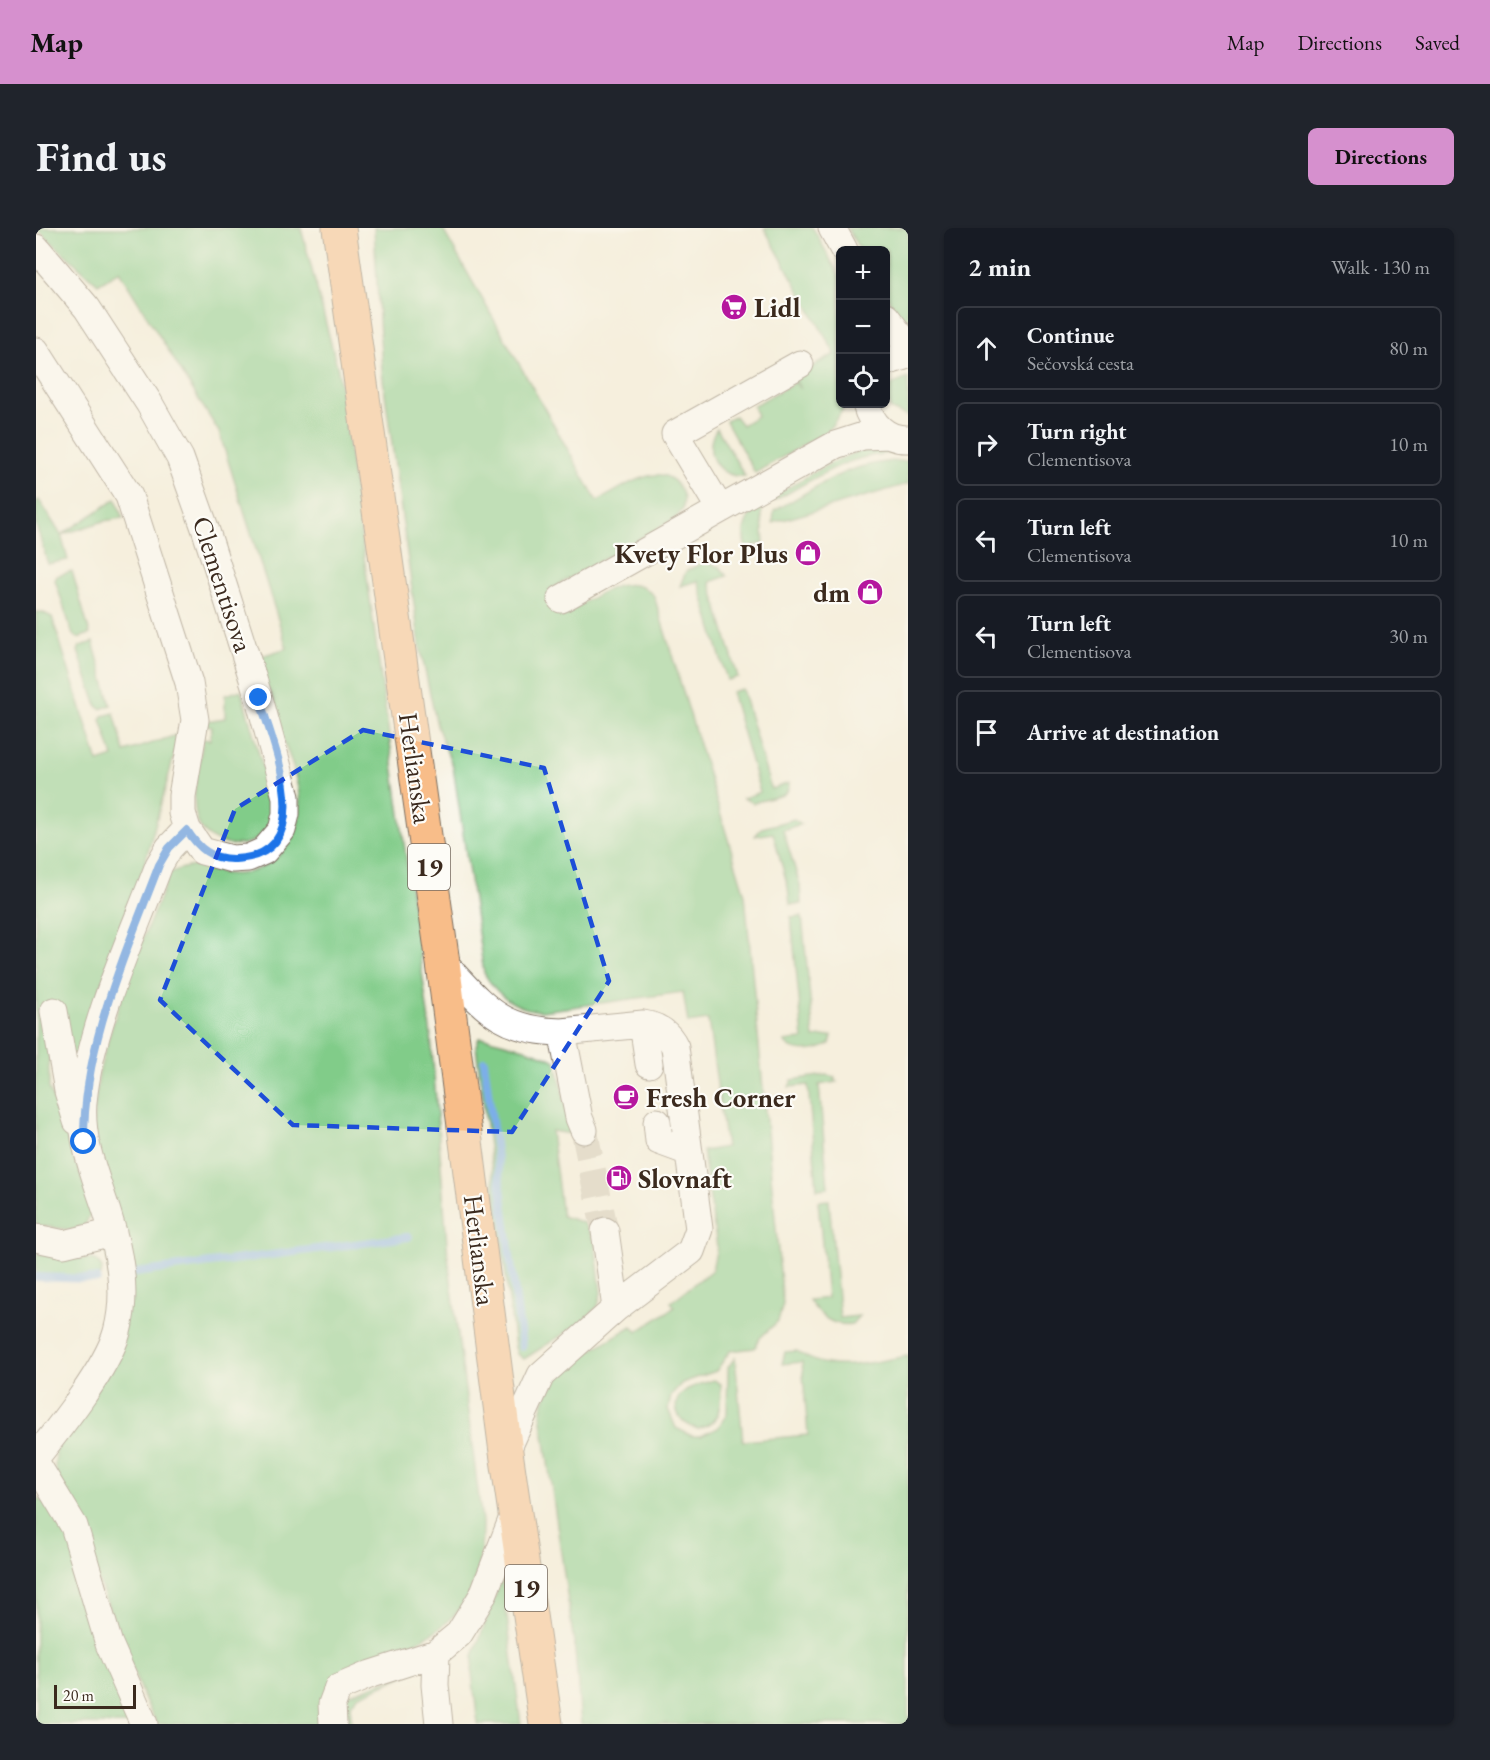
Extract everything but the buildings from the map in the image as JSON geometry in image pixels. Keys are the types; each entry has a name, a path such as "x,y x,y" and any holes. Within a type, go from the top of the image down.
{"main road":[{"name":"Herlianska","path":"339,228 443,963 506,1452"},
{"name":"19","path":"506,1452 546,1724"}],"street":[{"path":"832,228 842,246"},
{"name":"Clementisova","path":"36,248 58,271 102,330 149,403 180,458 209,538 281,773 286,814 282,830 264,851 248,858 216,857 202,851 187,830"},
{"path":"890,323 908,346"},
{"path":"36,351 129,496 191,689 195,720 182,796 187,830 169,848 159,865 113,990 88,1070 83,1103 84,1142"},
{"path":"890,360 908,355"},
{"path":"720,509 675,434 800,364"},
{"path":"835,445 862,408"},
{"path":"867,408 873,421 898,437"},
{"path":"561,599 835,445 863,436 898,437"},
{"path":"443,963 489,1011 508,1023 529,1030 562,1032 643,1024 655,1026 666,1033 675,1047 690,1152 699,1229 691,1251 616,1308 541,1375 506,1452"},
{"path":"36,1457 65,1421 109,1352 117,1334 122,1282 113,1232 68,1091 54,1011"},
{"path":"643,1024 649,1064"},
{"path":"562,1032 579,1118 584,1130"},
{"path":"657,1122 659,1141 690,1152"},
{"path":"605,1231 616,1308"},
{"path":"36,1238 64,1244 113,1232"},
{"path":"36,1463 74,1526 109,1644 144,1724"},
{"path":"333,1724 332,1704 338,1688 371,1674 436,1653 459,1634 483,1595 515,1512"},
{"path":"436,1653 435,1685 439,1724"}],"highlighted area":[{"path":"363,730 544,768 609,981 512,1132 293,1125 160,1000 235,809"}],"green space":[{"path":"36,228 301,228 338,370 431,1036 448,1257 482,1522 480,1557 473,1584 462,1606 447,1622 428,1636 348,1669 325,1724 157,1724 142,1694 55,1468 56,1450 118,1351 92,1128 99,1073 132,965 170,873 194,866 234,874 251,872 262,867 284,850 293,836 300,806 295,774 255,658 287,648 219,432 119,271 98,284"},
{"path":"374,228 442,228 597,501 631,482 656,475 667,477 676,483 684,497 683,509 676,518 549,590 564,615 597,595 621,585 644,588 654,596 745,895 783,1304 778,1321 760,1338 755,1348 730,1351 716,1371 682,1383 671,1395 668,1409 676,1428 692,1436 701,1436 718,1428 727,1413 728,1367 735,1358 743,1441 808,1435 802,1362 782,1364 785,1352 797,1351 810,1359 837,1365 865,1364 908,1356 908,1724 581,1724 575,1650 541,1414 545,1398 563,1372 576,1361 632,1326 637,1332 675,1307 671,1302 712,1270 717,1247 703,1151 726,1147 708,1020 688,1023 683,992 542,1011 532,1010 508,1000 501,995 484,973 453,767 437,726 420,647 382,372"},
{"path":"764,228 813,228 836,270 836,408 844,408 828,431 755,473 726,421 735,416 742,425 757,416 753,406 795,382 800,389 794,377 835,354"},
{"path":"847,228 908,228 908,333 890,302 890,246 858,246"},
{"path":"908,378 908,417 891,410 891,385"},
{"path":"717,428 745,476 727,473 714,462 711,446 712,437"},
{"path":"884,447 908,453 888,453 853,460 822,474 774,501 769,499 839,459 868,449"},
{"path":"908,461 908,484 773,523 774,511 838,475 870,464"},
{"path":"116,499 123,518 104,521 61,535"},
{"path":"39,500 61,535 68,560 48,564 36,525 36,502"},
{"path":"761,504 764,543 746,548 744,529 746,523"},
{"path":"704,562 720,567 727,576 710,582 738,677 727,680 698,581 680,586 686,571"},
{"path":"72,571 90,634 78,638 73,635 55,580 57,576"},
{"path":"36,612 52,617 98,762 113,757 101,720 103,716 114,713 125,752 180,734 144,866 75,1059 49,1055 49,1088 91,1202 92,1211 85,1225 72,1230 36,1225"},
{"path":"93,642 111,705 101,709 97,706 78,651 80,646"},
{"path":"742,689 771,789 789,783 788,790 783,795 753,803 743,798 760,792 731,692"},
{"path":"241,690 271,796 271,810 264,832 257,839 239,845 219,842 203,830 198,822 195,792 203,739 210,740 212,726 206,725 207,721 225,718 225,695"},
{"path":"794,819 801,824 783,830 800,885 801,904 790,904 788,887 773,833 755,836 762,828"},
{"path":"802,916 814,1038 832,1036 830,1044 825,1047 805,1051 792,1048 784,1041 803,1039 791,917"},
{"path":"479,1038 519,1047 556,1062 572,1134 551,1131 562,1216 584,1223 595,1242 601,1293 598,1306 581,1323 524,1359 517,1354 515,1347 476,1046"},
{"path":"826,1075 834,1077 837,1082 819,1085 828,1188 817,1189 808,1085 789,1087 792,1080"},
{"path":"829,1200 840,1318 859,1316 852,1324 839,1324 827,1319 809,1300 827,1298 818,1201"},
{"path":"36,1253 96,1260 102,1268 101,1276 36,1274"},
{"path":"714,1380 721,1384 718,1412 711,1423 706,1426 698,1429 691,1427 681,1419 676,1407 677,1401 686,1390"},
{"path":"36,1498 49,1503 62,1518 136,1724 36,1724"},
{"path":"502,1578 521,1724 478,1724 472,1673 473,1656"},
{"path":"415,1671 358,1696 350,1706 352,1724 343,1724 344,1696"}],"waterway":[{"path":"484,1061 522,1346"},
{"path":"135,1273 408,1237"},
{"path":"36,1277 97,1279"}],"tunnel":[{"path":"584,1130 605,1231"}],"place":[{"name":"Lidl","path":"734,307"},
{"name":"Kvety Flor Plus","path":"808,553"},
{"name":"dm","path":"870,592"},
{"name":"Fresh Corner","path":"626,1097"},
{"name":"Slovnaft","path":"619,1178"}],"route":[{"path":"84,1142 83,1103 88,1070 98,1034 116,978 159,865 169,848 187,830 202,851 216,857 248,858 264,851 275,841 282,830 286,814 286,797 259,698"}]}
